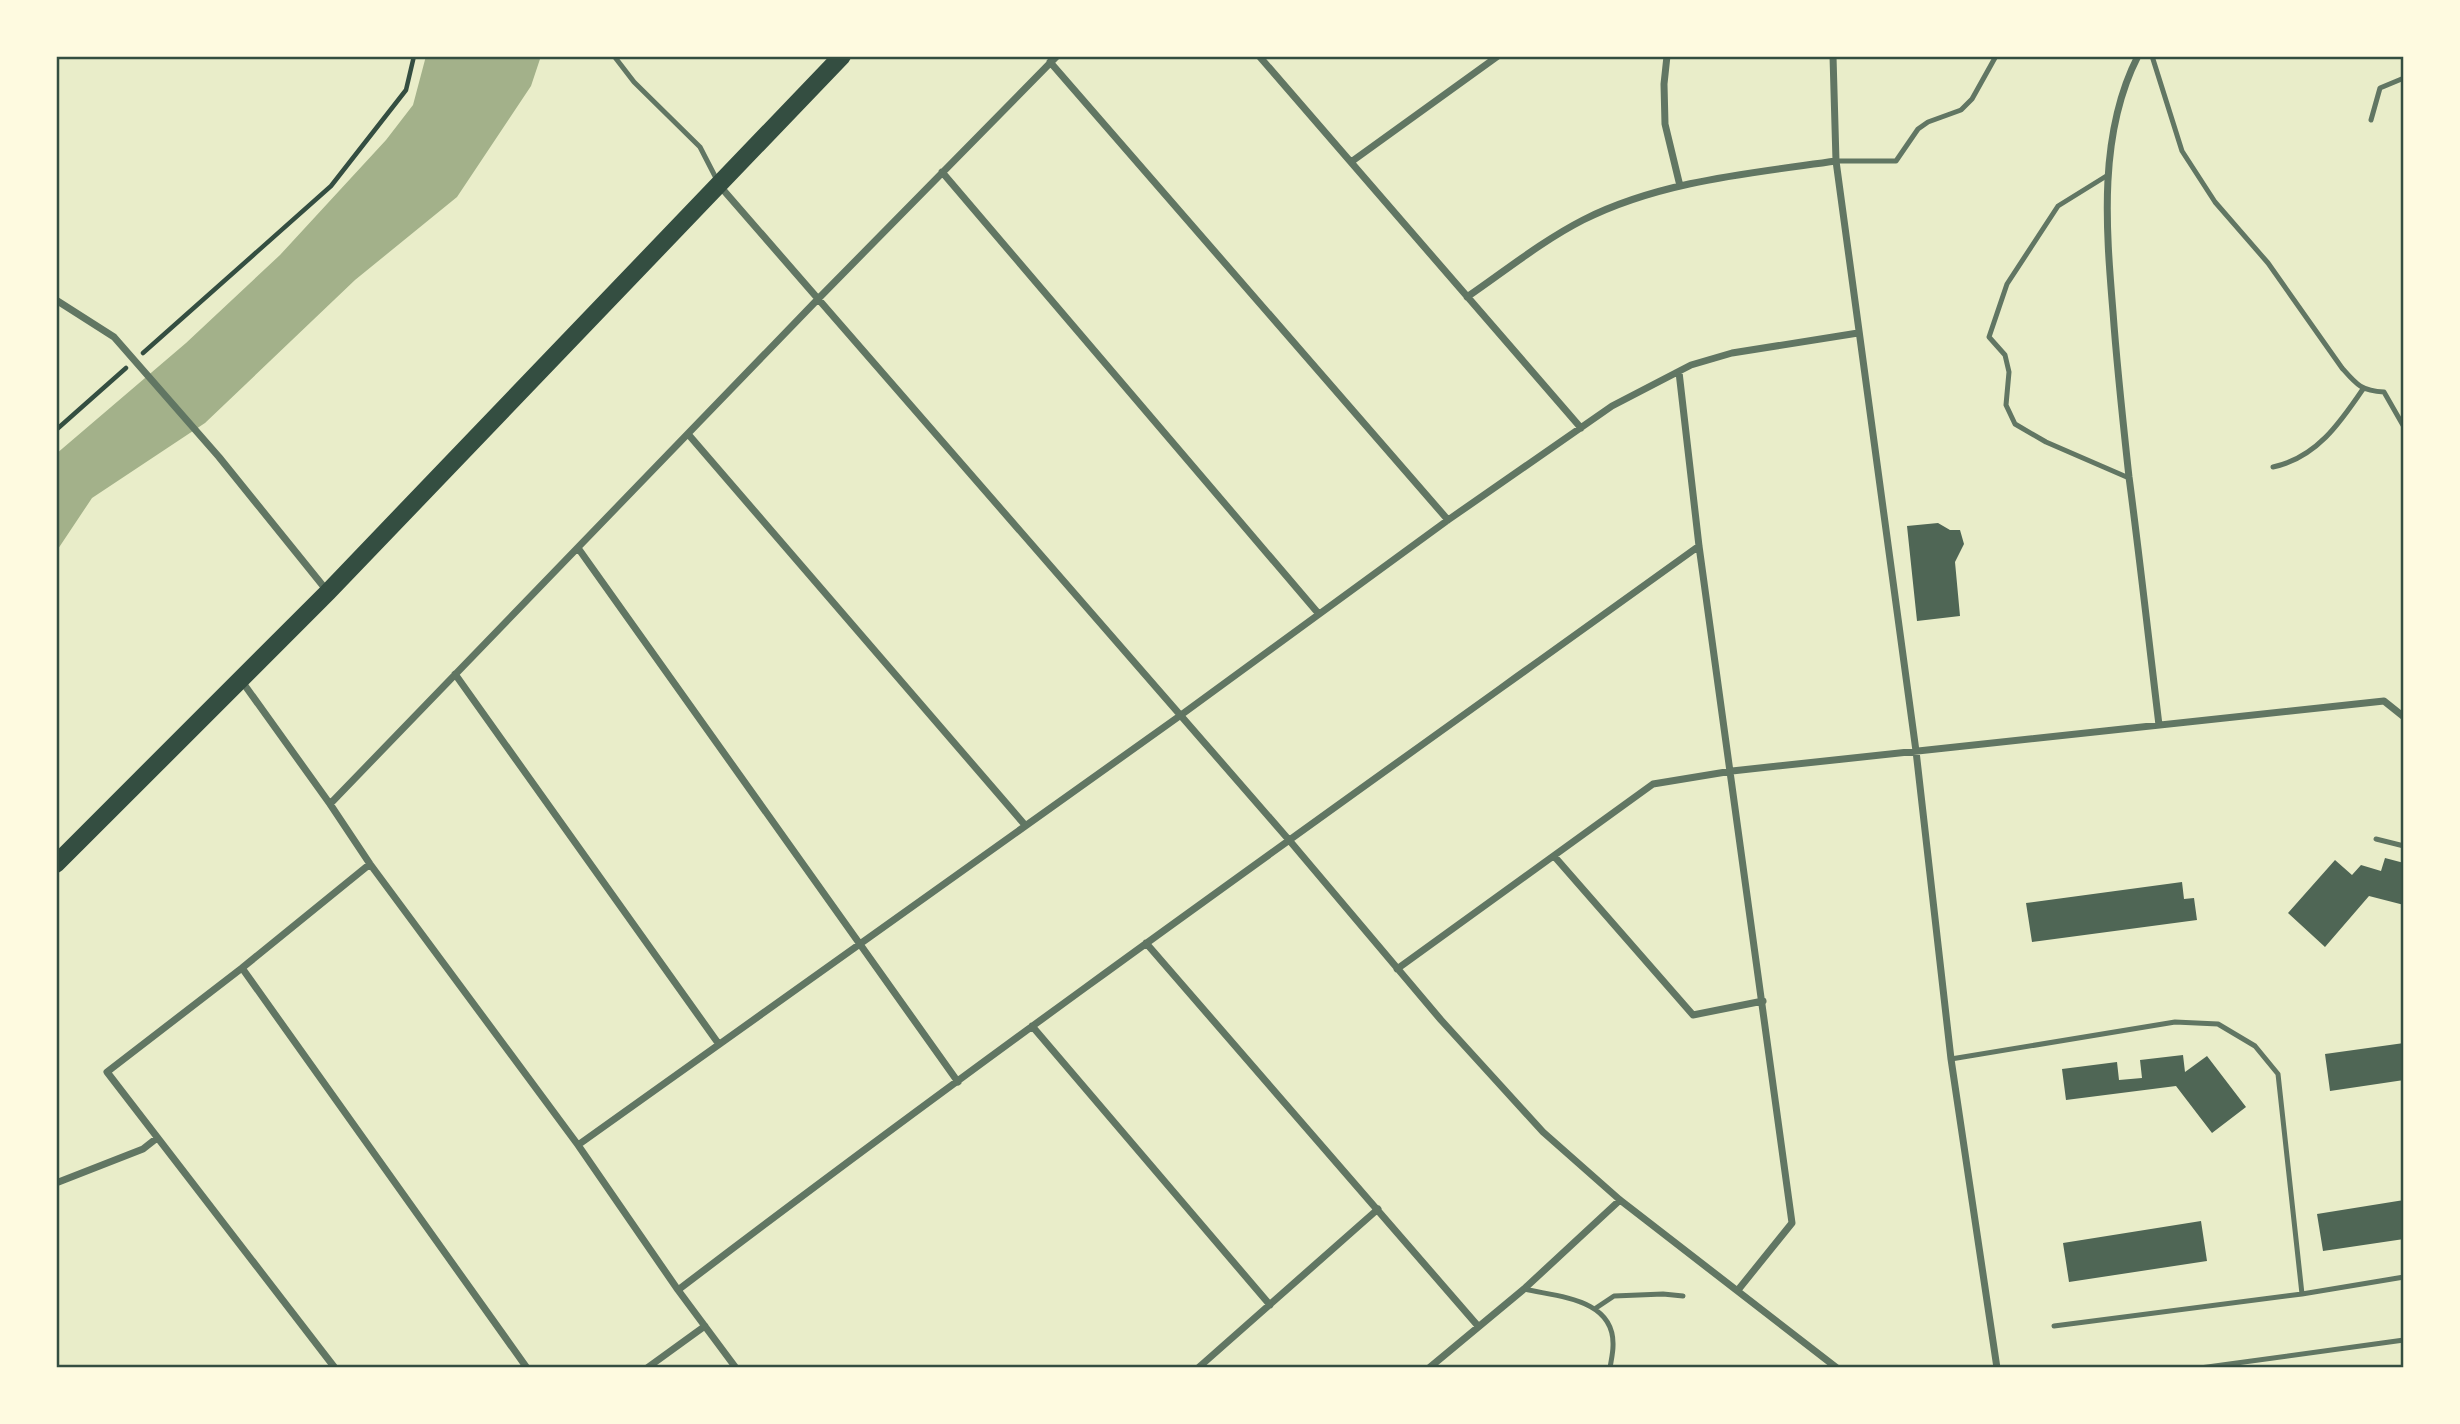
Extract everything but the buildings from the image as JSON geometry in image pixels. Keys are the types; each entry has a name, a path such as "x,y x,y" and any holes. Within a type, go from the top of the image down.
{"main road":[{"path":"56,864 328,592 842,56"}],"street":[{"path":"330,804 1057,56"},
{"path":"1258,56 1581,428"},
{"path":"1351,162 1498,56"},
{"path":"1667,56 1664,84 1665,124 1680,186"},
{"path":"1833,56 1836,161 1857,333 1916,751 1951,1059 1997,1368"},
{"path":"2138,56 2130,72 2115,121 2108,175 2108,254 2119,400 2159,725"},
{"path":"1050,62 1448,520"},
{"path":"1467,297 1549,240 1583,220 1629,200 1680,186 1836,161"},
{"path":"942,172 1318,613"},
{"path":"719,185 1181,715 1397,969 1543,1132 1620,1200 1837,1368"},
{"path":"56,300 114,338 219,457 328,592"},
{"path":"578,1145 1181,715 1448,520 1612,406 1691,365 1732,353 1857,333"},
{"path":"1679,372 1699,546 1792,1223 1738,1290"},
{"path":"688,434 1025,825"},
{"path":"678,1290 1032,1026 1699,546"},
{"path":"578,548 958,1082"},
{"path":"455,674 718,1043"},
{"path":"240,680 370,864 578,1145 678,1290 736,1368"},
{"path":"1397,969 1653,784 1732,771 2384,701 2404,717"},
{"path":"1554,856 1692,1015 1763,1001"},
{"path":"335,1368 107,1072 242,968 370,864"},
{"path":"1146,943 1478,1326"},
{"path":"242,968 527,1368"},
{"path":"1032,1026 1270,1306"},
{"path":"56,1183 143,1149 157,1138"},
{"path":"1429,1368 1524,1289 1620,1200"},
{"path":"1198,1368 1378,1209"},
{"path":"647,1368 705,1326"}],"lane":[{"path":"614,56 634,82 700,147 719,185"},
{"path":"1836,161 1896,161 1918,130 1928,122 1961,110 1967,105 1996,56"},
{"path":"2152,56 2182,151 2215,201 2268,263 2342,368 2367,392 2384,393 2404,427"},
{"path":"2371,120 2380,89 2404,78"},
{"path":"2108,175 2058,206 2007,284 1989,337 2005,355 2010,372 2006,405 2015,424 2046,442 2130,478"},
{"path":"2273,467 2290,463 2315,448 2363,389"},
{"path":"2376,839 2404,846"},
{"path":"1951,1059 2175,1022 2218,1024 2255,1046 2278,1074 2302,1294"},
{"path":"2054,1326 2302,1294 2404,1276"},
{"path":"1524,1289 1597,1308 1604,1317 1614,1343 1610,1368"},
{"path":"1597,1308 1614,1296 1683,1296"},
{"path":"2200,1368 2404,1340"},
{"path":"2268,1359 2269,1368"}],"path":[{"path":"138,358 331,186 406,90 414,56"},
{"path":"56,430 127,367"}],"shaded area":[{"path":"426,56 541,56 531,86 457,197 355,280 205,423 92,498 56,552 56,454 186,343 280,255 386,140 413,105"}]}
